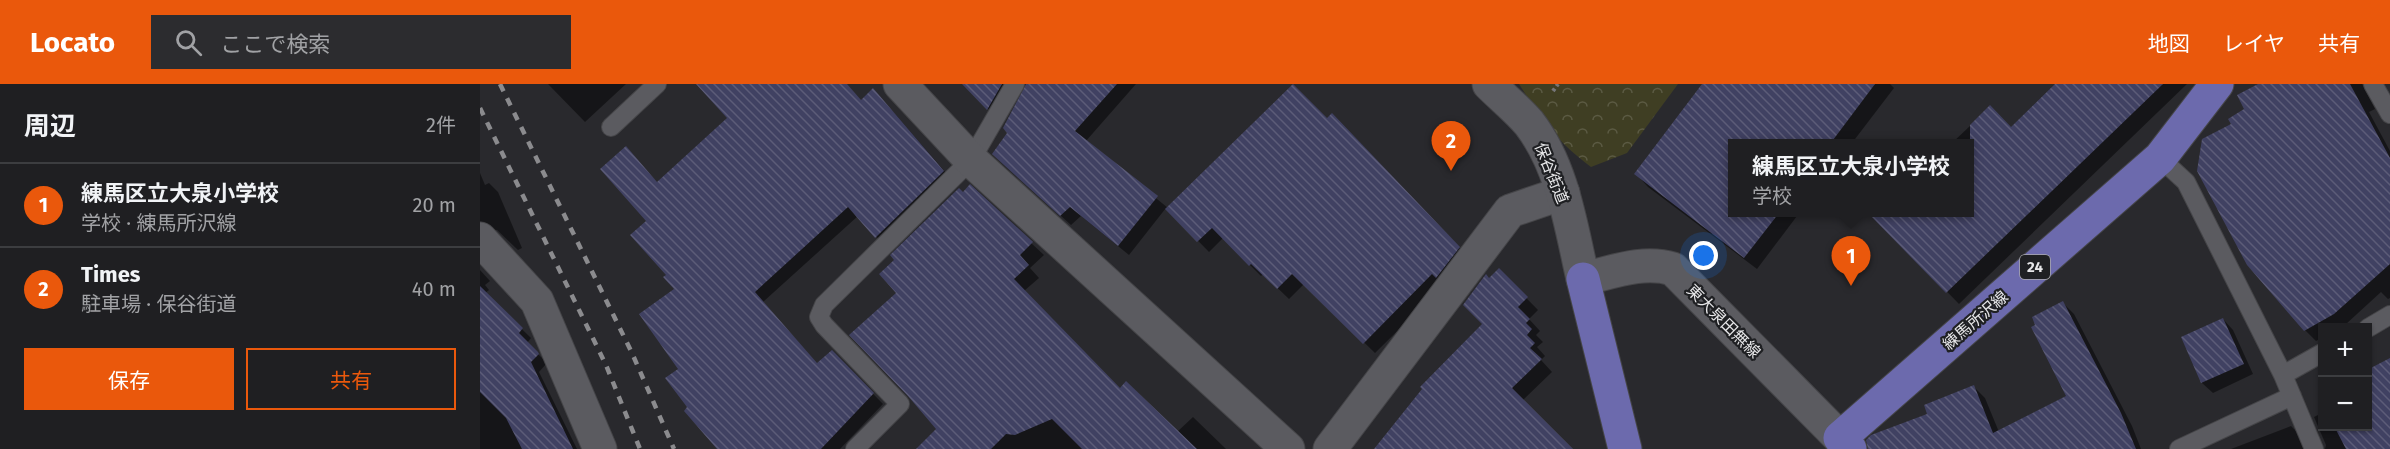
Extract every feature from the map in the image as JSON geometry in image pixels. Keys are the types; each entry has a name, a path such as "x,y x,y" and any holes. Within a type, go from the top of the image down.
{"main road":[{"name":"練馬所沢線","path":"1845,443 2160,158 2217,84"},
{"path":"1583,279 1626,449"}],"street":[{"path":"900,84 971,160 1288,449"},
{"name":"保谷街道","path":"1489,84 1528,123 1545,150 1563,193 1583,279"},
{"path":"1330,449 1510,211 1563,193"},
{"path":"480,239 537,301 600,449"},
{"name":"東大泉田無線","path":"1583,279 1646,264 1658,264 1673,270 1845,443"}],"lane":[{"path":"611,127 657,84"},
{"path":"855,449 900,404 824,325 819,317 824,305 971,160 1015,84"},
{"path":"2373,84 2390,114"},
{"path":"2160,158 2186,182 2283,375 2314,449"},
{"path":"2372,325 2390,315"},
{"path":"2283,375 2318,355"},
{"path":"2179,449 2292,396"}],"green space":[{"path":"1519,84 1678,84 1627,153 1591,167 1550,129"}],"building":[{"path":"696,84 847,84 861,100 873,88 944,171 875,238 848,207 755,292 817,363 832,350 874,393 821,449 717,449 684,411 687,407 665,378 678,369 639,314 674,289 663,277 666,275 630,235 646,221 600,169 626,146 657,182 727,118"},
{"path":"962,84 1002,84 987,110"},
{"path":"1026,84 1117,84 1075,131 1158,196 1118,246 1070,207 1060,216 992,154 1007,133 1003,128"},
{"path":"1293,84 1327,118 1332,113 1460,247 1436,278 1432,274 1363,344 1292,274 1277,289 1251,264 1249,266 1212,228 1197,242 1165,209"},
{"path":"1702,84 1875,84 1834,139 1728,139 1728,217 1776,217 1744,258 1634,174"},
{"path":"2055,84 2163,84 1946,293 1872,217 1974,217 1974,139 1970,139 1970,125 1990,105 2011,127"},
{"path":"2258,84 2350,84 2390,158 2390,264 2334,314 2304,331 2247,265 2197,171 2202,139 2231,124 2228,119 2244,109 2237,95"},
{"path":"970,184 1033,242 1020,255 1029,265 1014,279 1120,388 1126,381 1197,449 1082,449 1052,419 1015,435 1006,434 991,449 916,449 936,429 908,396 849,335 896,293 879,274 894,260 890,255 959,188 963,192"},
{"path":"1499,268 1528,297 1518,307 1530,319 1526,323 1532,329 1527,335 1535,343 1530,348 1542,359 1512,388 1573,449 1374,449 1422,389 1420,387 1482,324 1463,305 1486,274 1489,278"},
{"path":"480,286 523,328 519,333 538,352 539,354 531,362 573,449 522,449 506,418 480,392"},
{"path":"2063,301 2121,413 2136,449 1868,449 1866,440 1871,435 1927,414 1924,405 1974,385 1993,433 2066,396 2031,327 2035,325 2032,317"},
{"path":"2223,318 2244,364 2201,383 2181,337"},
{"path":"2390,358 2390,449 2346,449 2337,431 2372,431 2372,367"}],"railway":[{"path":"500,84 632,353 674,449"},
{"path":"480,108 606,365 640,449"}],"place":[{"name":"Times","path":"1451,171"},
{"name":"練馬区立大泉小学校","path":"1851,286"}]}
